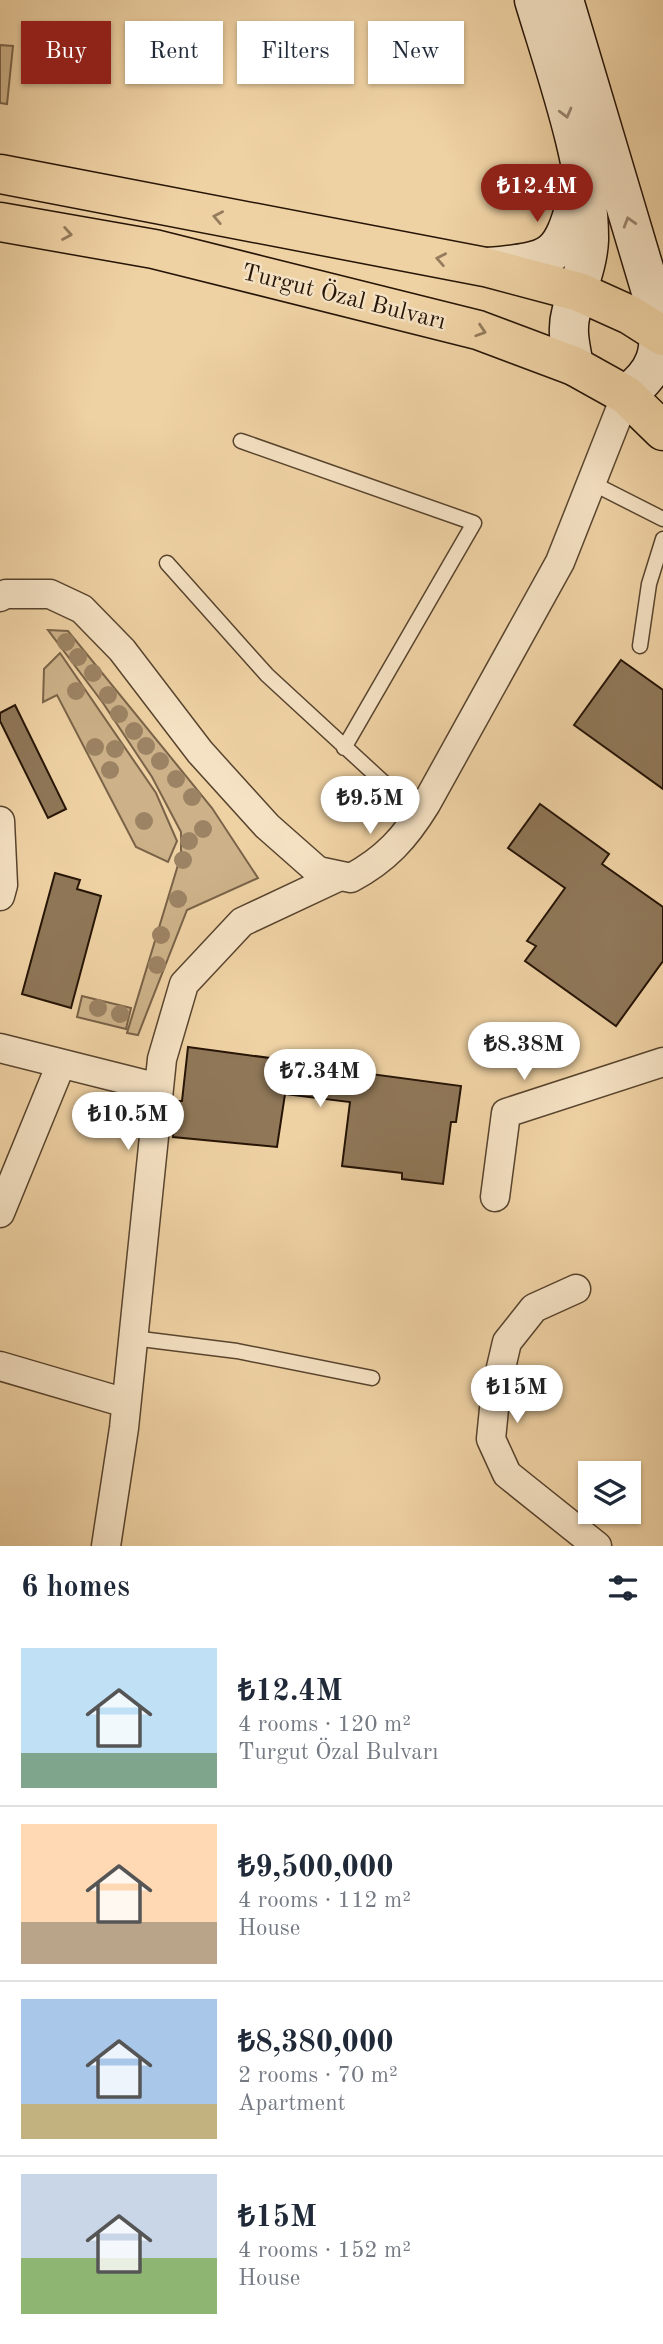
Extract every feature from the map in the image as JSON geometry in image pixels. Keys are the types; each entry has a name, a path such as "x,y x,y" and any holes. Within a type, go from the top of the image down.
{"highway":[{"name":"Turgut Özal Bulvarı","path":"0,174 485,267 579,292 662,325"},
{"name":"Turgut Özal Bulvarı","path":"0,222 154,250 478,330 574,366 626,395 663,430"}],"main road":[{"path":"534,0 583,177 589,241 579,292 571,314 569,336 574,366"},
{"path":"564,0 662,325 656,363 644,381 626,395"},
{"path":"485,267 535,263 555,253 570,225 583,177"}],"street":[{"path":"0,597 6,594 50,594 82,609 122,650 200,752 267,826 318,871 351,878 377,863 407,834 419,815 560,562 626,395"},
{"path":"0,821 3,885 0,896"},
{"path":"106,1546 126,1403 162,1059 184,984 242,922 340,876"},
{"path":"0,1048 159,1088"},
{"path":"495,1197 506,1113 663,1062"},
{"path":"0,1213 61,1063"},
{"path":"576,1289 534,1308 507,1342 495,1389 491,1439 508,1474 597,1546"},
{"path":"0,1366 126,1403"}],"lane":[{"path":"241,441 474,523 344,748"},
{"path":"592,483 663,519"},
{"path":"640,646 649,584 663,539"},
{"path":"167,563 267,675 419,815"},
{"path":"133,1338 237,1351 372,1378"}],"shaded area":[{"path":"0,45 13,46 7,104 0,103"},
{"path":"48,630 68,631 212,808 258,878 187,910 138,1035 127,1033 181,855 181,832 152,777 103,703"},
{"path":"60,653 156,793 177,841 168,862 136,847 57,695 43,702 44,669"},
{"path":"82,996 131,1008 126,1029 77,1017"}],"building":[{"path":"621,660 663,690 663,789 574,725"},
{"path":"15,705 66,809 48,818 0,721 0,713"},
{"path":"540,804 609,854 602,864 663,907 663,961 616,1026 525,961 536,946 527,941 565,888 508,848"},
{"path":"55,873 80,880 77,889 101,896 71,1008 22,994"},
{"path":"188,1047 307,1063 307,1060 349,1065 348,1071 461,1086 456,1122 451,1122 443,1184 402,1179 402,1173 342,1166 350,1102 285,1094 277,1147 173,1137 177,1101 182,1101"}]}
